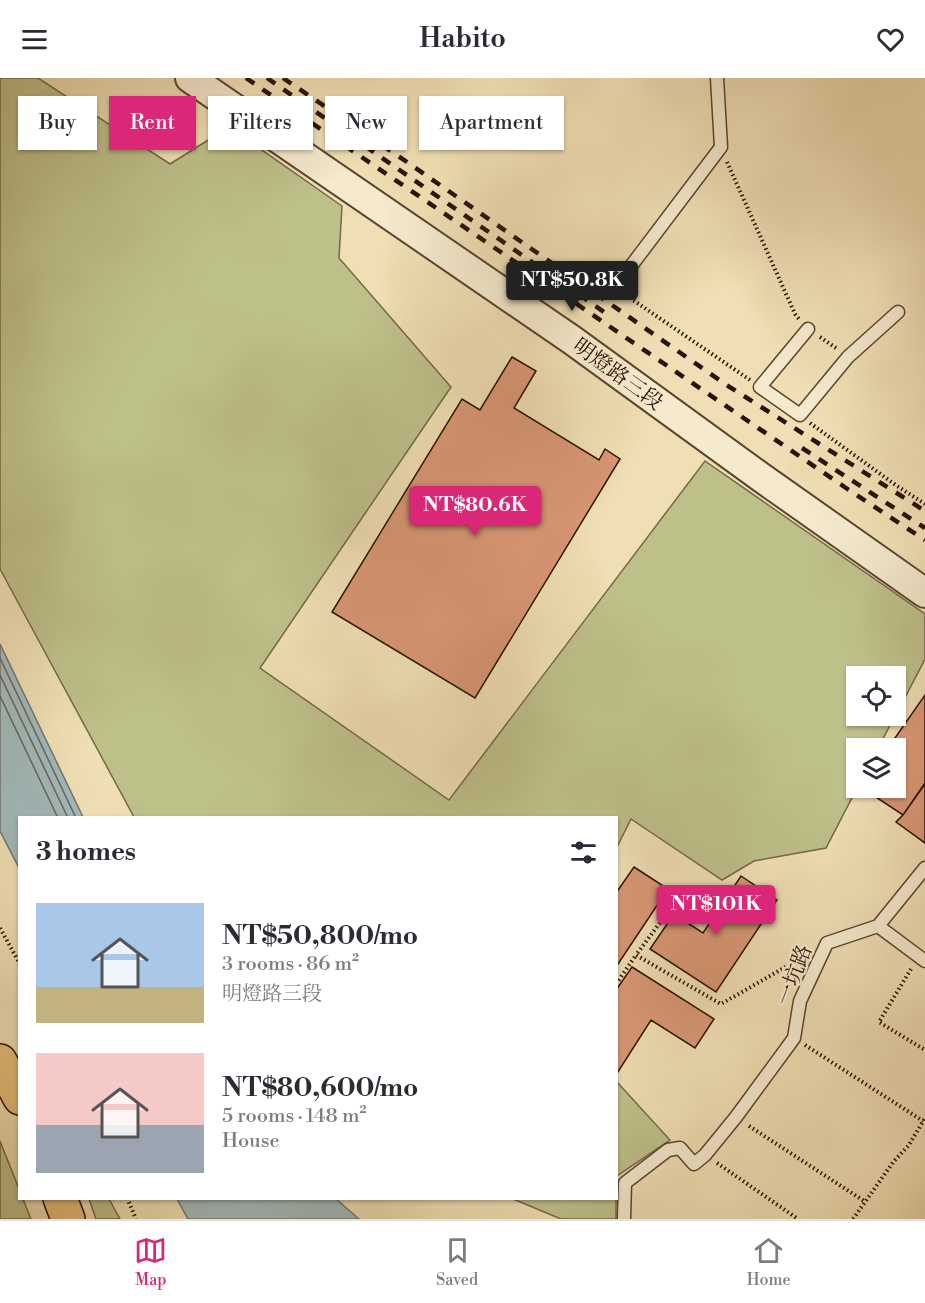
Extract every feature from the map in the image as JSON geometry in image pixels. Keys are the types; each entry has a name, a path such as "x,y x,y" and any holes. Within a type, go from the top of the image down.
{"main road":[{"path":"0,1061 18,1094"},
{"path":"61,1200 68,1219"}],"street":[{"name":"明燈路三段","path":"190,78 572,340 925,593"}],"lane":[{"path":"625,274 721,147 717,78"},
{"path":"808,329 760,387 800,415 848,357 898,312"},
{"path":"922,958 878,927 925,868"},
{"name":"一坑路","path":"705,1155 794,1038 800,1001 827,943 878,927"},
{"path":"624,1219 625,1183 668,1150 680,1148 694,1164 705,1155"}],"path":[{"path":"721,147 795,314 808,329 848,357"},
{"path":"625,274 630,298 760,387"},
{"path":"800,415 925,504"},
{"path":"618,981 668,912"},
{"path":"0,928 18,960"},
{"path":"636,955 721,1004 827,943"},
{"path":"922,958 879,1022 925,1050"},
{"name":"一坑路","path":"794,1038 924,1120 909,1145 894,1161 853,1219"},
{"path":"736,1117 864,1201"},
{"path":"705,1155 798,1219"},
{"path":"128,1200 136,1219"}],"green space":[{"path":"0,78 38,78 66,96 18,96 18,150 97,150 97,116 109,124 109,150 149,150 170,164 196,150 208,140 208,150 262,150 342,206 339,258 451,387 260,668 449,800 705,461 925,614 925,659 906,696 906,666 846,666 846,726 890,726 883,738 846,738 846,798 852,798 826,848 754,861 722,880 631,819 618,845 618,816 133,816 0,569"},
{"path":"618,1083 670,1140 618,1175"},
{"path":"0,1141 18,1186 18,1200 23,1200 31,1219 0,1219"},
{"path":"89,1200 110,1200 120,1219 96,1219"},
{"path":"515,1200 616,1200 616,1219 561,1219"}],"water":[{"path":"0,644 83,816 18,816 18,866 0,831"},
{"path":"178,1200 337,1200 359,1219 188,1219"}],"building":[{"path":"512,357 536,371 514,408 599,460 605,449 620,459 475,698 332,612 462,399 480,410"},
{"path":"925,695 925,783 903,815 877,798 906,798 906,738 895,738 903,726 906,726 906,722"},
{"path":"925,784 925,843 896,822"},
{"path":"634,867 668,889 618,964 618,890"},
{"path":"741,876 777,900 716,992 650,949 674,914 703,933"},
{"path":"632,967 714,1019 695,1048 651,1020 618,1072 618,987"}],"railway":[{"path":"246,78 925,540"},
{"path":"267,78 604,312"},
{"path":"283,78 725,384 925,511"},
{"path":"802,448 925,528"}]}
